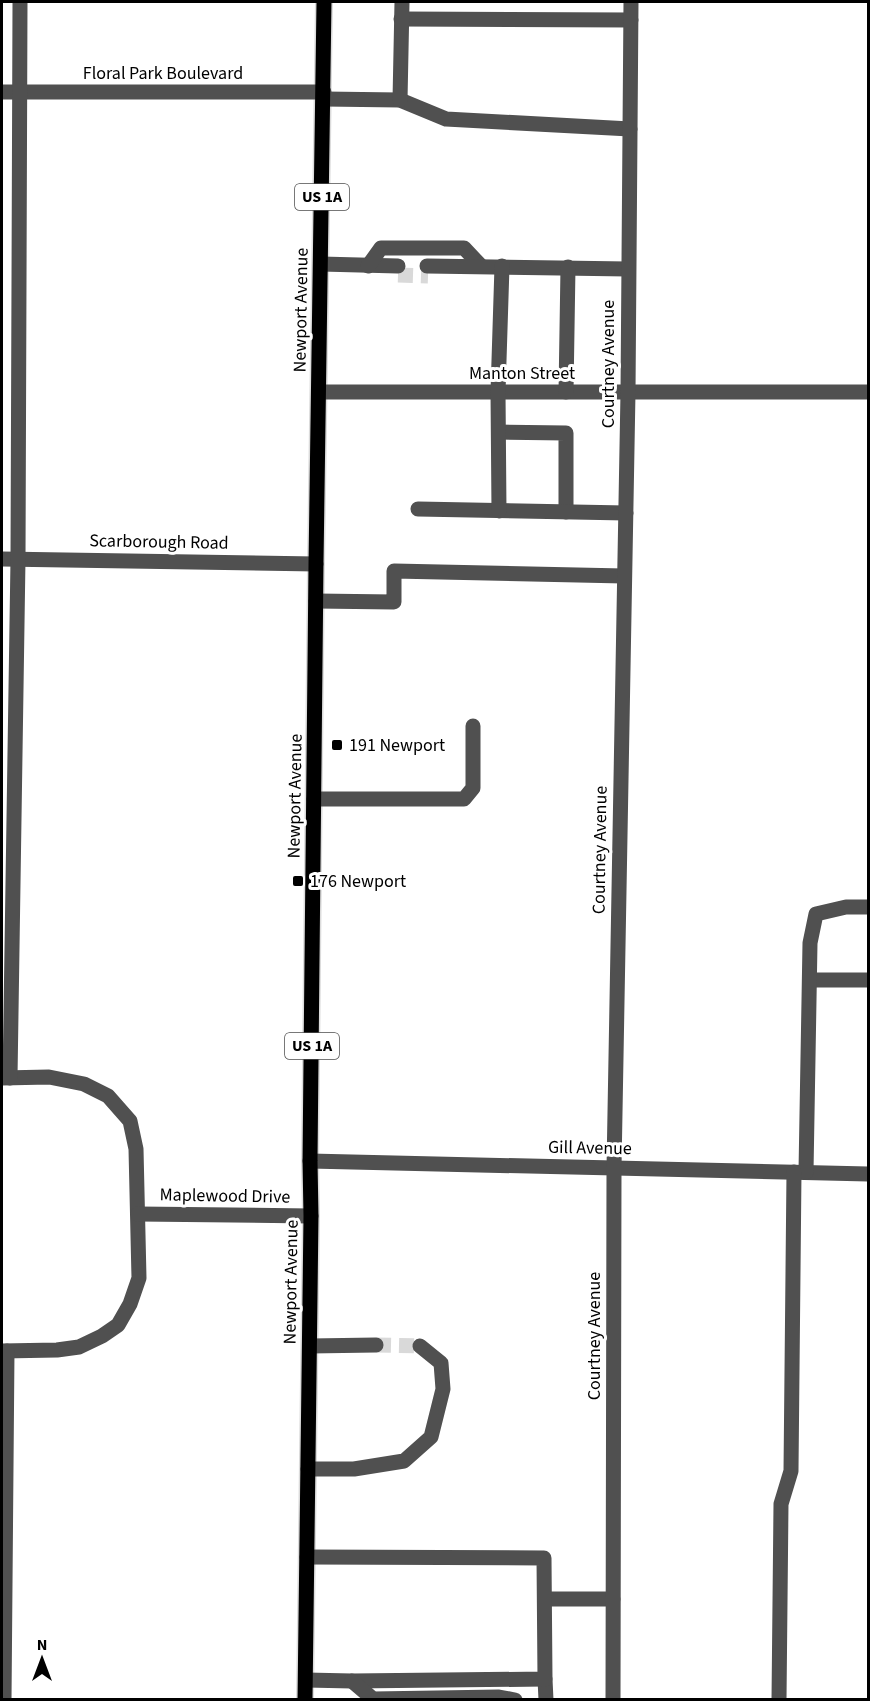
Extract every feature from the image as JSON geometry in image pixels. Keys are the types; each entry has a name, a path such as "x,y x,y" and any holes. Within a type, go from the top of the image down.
{"main road":[{"name":"Newport Avenue","path":"305,1700 324,2"}],"street":[{"path":"6,1078 18,559 20,2"},
{"path":"402,2 400,100 446,119 630,129"},
{"name":"Courtney Avenue","path":"614,1700 614,1168 628,392 631,2"},
{"path":"401,19 631,20"},
{"name":"Floral Park Boulevard","path":"2,92 324,96 400,100"},
{"path":"368,266 381,248 464,248 481,266"},
{"path":"321,264 398,270"},
{"path":"428,271 481,266 628,269"},
{"path":"499,511 498,392 502,266"},
{"path":"566,392 568,267"},
{"name":"Manton Street","path":"319,392 868,392"},
{"path":"499,432 566,433 566,512"},
{"path":"418,509 626,513"},
{"name":"Scarborough Road","path":"2,559 316,564"},
{"path":"316,601 394,602 394,571 624,576"},
{"path":"314,799 464,799 473,788 473,726"},
{"path":"779,1700 782,1504 791,1471 810,943 816,914 846,907 868,907"},
{"path":"810,980 868,980"},
{"name":"Maplewood Drive","path":"4,1351 57,1350 79,1347 102,1336 118,1325 130,1304 139,1278 136,1149 130,1121 108,1096 84,1084 49,1077 6,1078"},
{"name":"Gill Avenue","path":"310,1161 868,1174"},
{"name":"Maplewood Drive","path":"138,1214 311,1216"},
{"path":"310,1346 375,1345"},
{"path":"308,1469 354,1469 404,1461 430,1437 443,1389 441,1363 420,1346"},
{"path":"4,1351 4,1700"},
{"path":"307,1557 544,1558 546,1700"},
{"path":"545,1599 614,1599"},
{"path":"306,1680 545,1679"},
{"path":"352,1681 373,1699 499,1697 515,1700"}],"tunnel":[{"path":"398,275 428,276"},
{"path":"376,1345 420,1346"}],"place":[{"name":"191 Newport","path":"337,745"},
{"name":"176 Newport","path":"298,881"}]}
